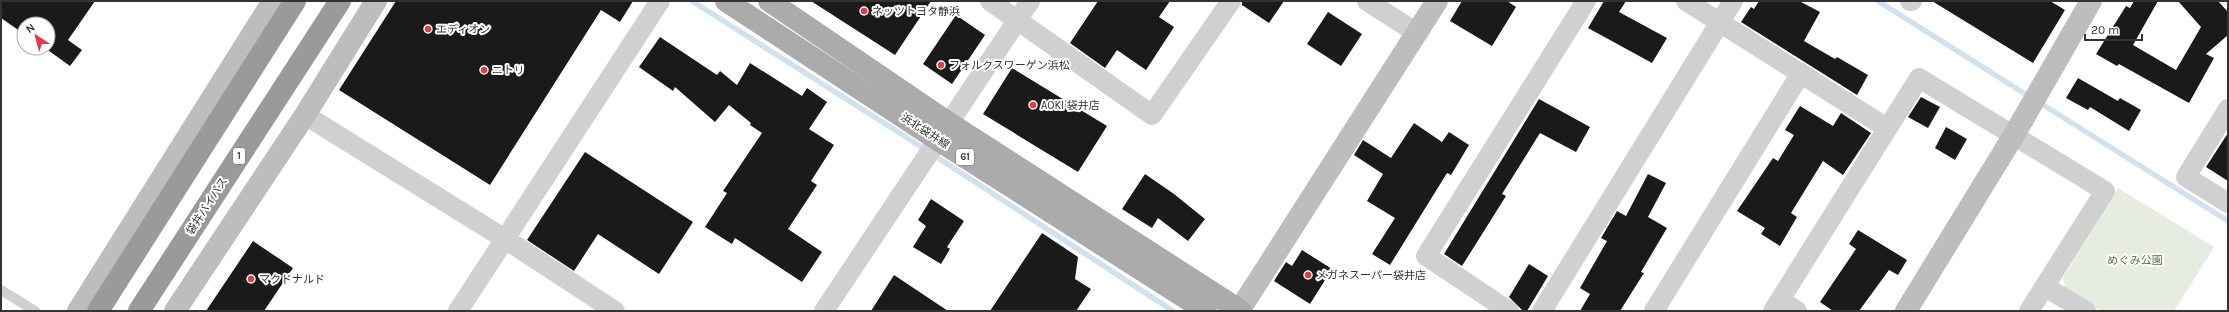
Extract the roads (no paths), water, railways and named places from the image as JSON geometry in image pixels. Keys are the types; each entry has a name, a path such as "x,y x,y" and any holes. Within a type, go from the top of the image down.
{"highway":[{"path":"98,311 295,1"},
{"name":"袋井バイパス","path":"138,311 340,1"}],"main road":[{"name":"浜北袋井線","path":"726,1 1240,311"},
{"name":"浜北袋井線","path":"769,1 943,132 1206,311"}],"street":[{"path":"78,311 273,1"},
{"path":"175,311 305,115 376,1"},
{"path":"458,311 660,1"},
{"path":"990,1 1152,115 1230,1"},
{"path":"824,311 1030,1"},
{"path":"1367,1 1416,33"},
{"path":"1240,311 1437,1"},
{"path":"1509,311 1426,256 1586,1"},
{"path":"1686,1 1886,128"},
{"path":"1542,311 1733,1"},
{"path":"1906,311 2014,135 2091,1"},
{"path":"1654,311 1801,73"},
{"path":"1797,311 1776,306 1886,128 1919,78 2105,192 2029,311"},
{"path":"2228,109 2186,177 2228,203"},
{"path":"305,115 505,239 615,311"},
{"path":"2045,287 2086,311"}],"lane":[{"path":"1,290 35,311"}],"waterway":[{"path":"692,1 906,137 1173,311"},
{"path":"1878,1 2030,97"},
{"path":"2037,101 2228,221"}],"place":[{"name":"ネッツトヨタ静浜","path":"864,11"},
{"name":"エディオン","path":"428,29"},
{"name":"フォルクスワーゲン浜松","path":"941,65"},
{"name":"ニトリ","path":"484,70"},
{"name":"AOKI 袋井店","path":"1033,105"},
{"name":"メガネスーパー袋井店","path":"1308,275"},
{"name":"マクドナルド","path":"251,279"}],"park label":[{"name":"めぐみ公園","path":"2135,260"}]}
